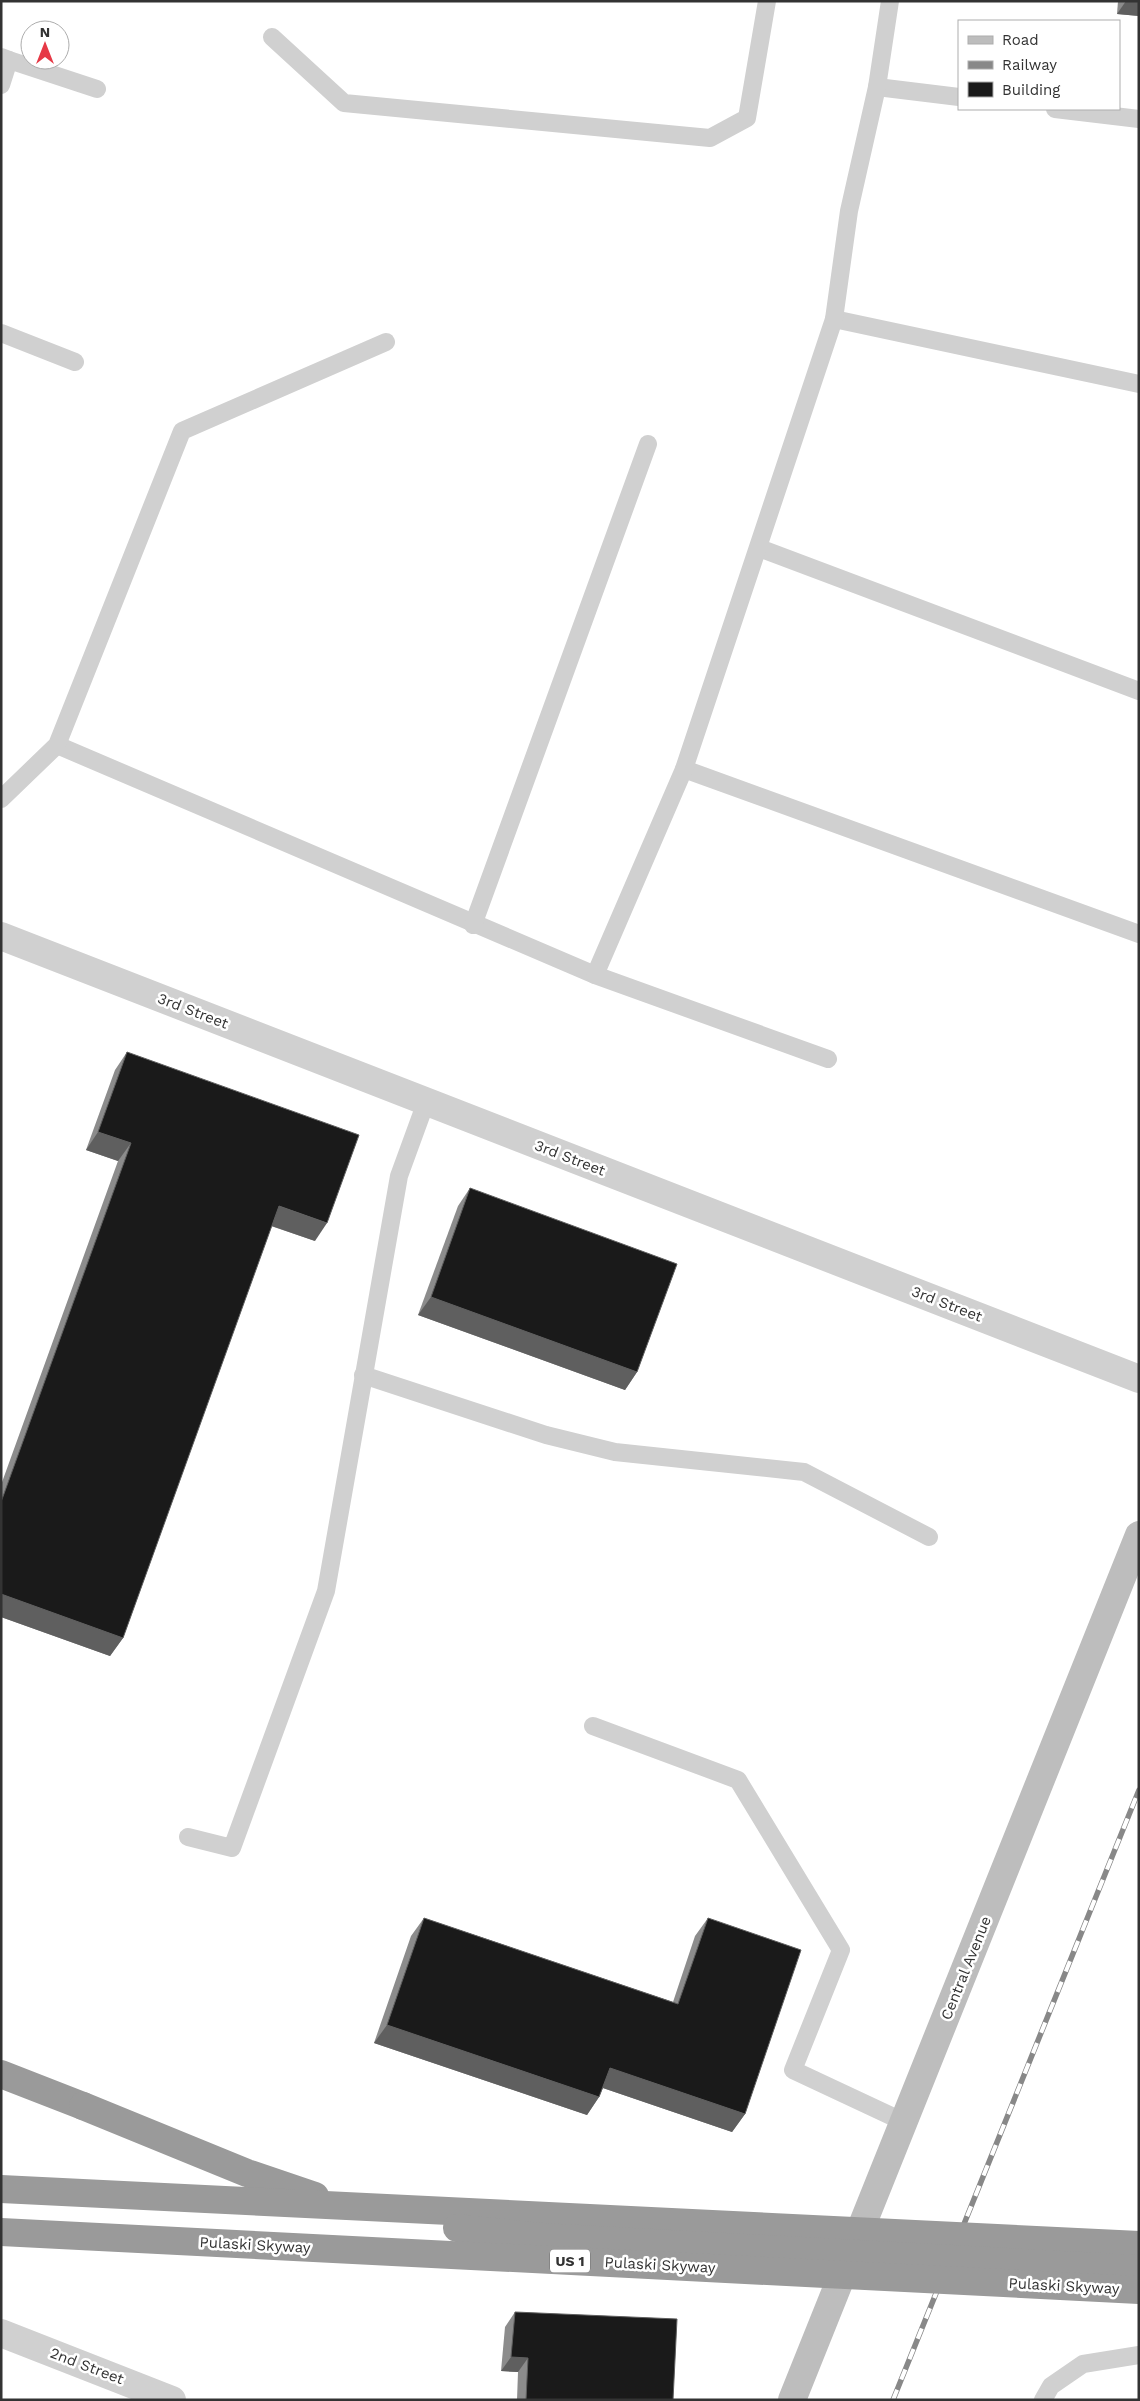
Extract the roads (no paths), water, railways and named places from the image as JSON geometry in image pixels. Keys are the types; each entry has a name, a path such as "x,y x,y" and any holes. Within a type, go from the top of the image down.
{"highway":[{"path":"1,2074 247,2173 359,2209 419,2223 541,2237 1139,2269"},
{"path":"1,2189 1139,2245"},
{"name":"Pulaski Skyway","path":"1,2232 1139,2290"}],"main road":[{"name":"Central Avenue","path":"792,2400 1139,1535"}],"street":[{"name":"3rd Street","path":"1,936 1139,1379"},
{"name":"2nd Street","path":"1,2333 172,2400"}],"lane":[{"path":"272,37 344,103 710,138 747,118 766,1"},
{"path":"595,975 684,768 834,319 849,211 877,87 890,1"},
{"path":"1,84 5,58 97,89"},
{"path":"877,87 958,97"},
{"path":"1063,110 1139,119"},
{"path":"834,319 1139,384"},
{"path":"1,333 75,362"},
{"path":"1,799 57,745 182,431 386,342"},
{"path":"472,924 648,444"},
{"path":"759,548 1139,691"},
{"path":"57,745 595,975 828,1059"},
{"path":"684,768 1139,934"},
{"path":"188,1837 232,1848 326,1591 399,1176 426,1102"},
{"path":"363,1375 546,1435 615,1452 804,1472 929,1537"},
{"path":"593,1726 738,1780 841,1950 793,2070 904,2122"},
{"path":"1043,2400 1051,2386 1083,2364 1139,2355"}],"railway":[{"path":"893,2400 1139,1790"}]}
